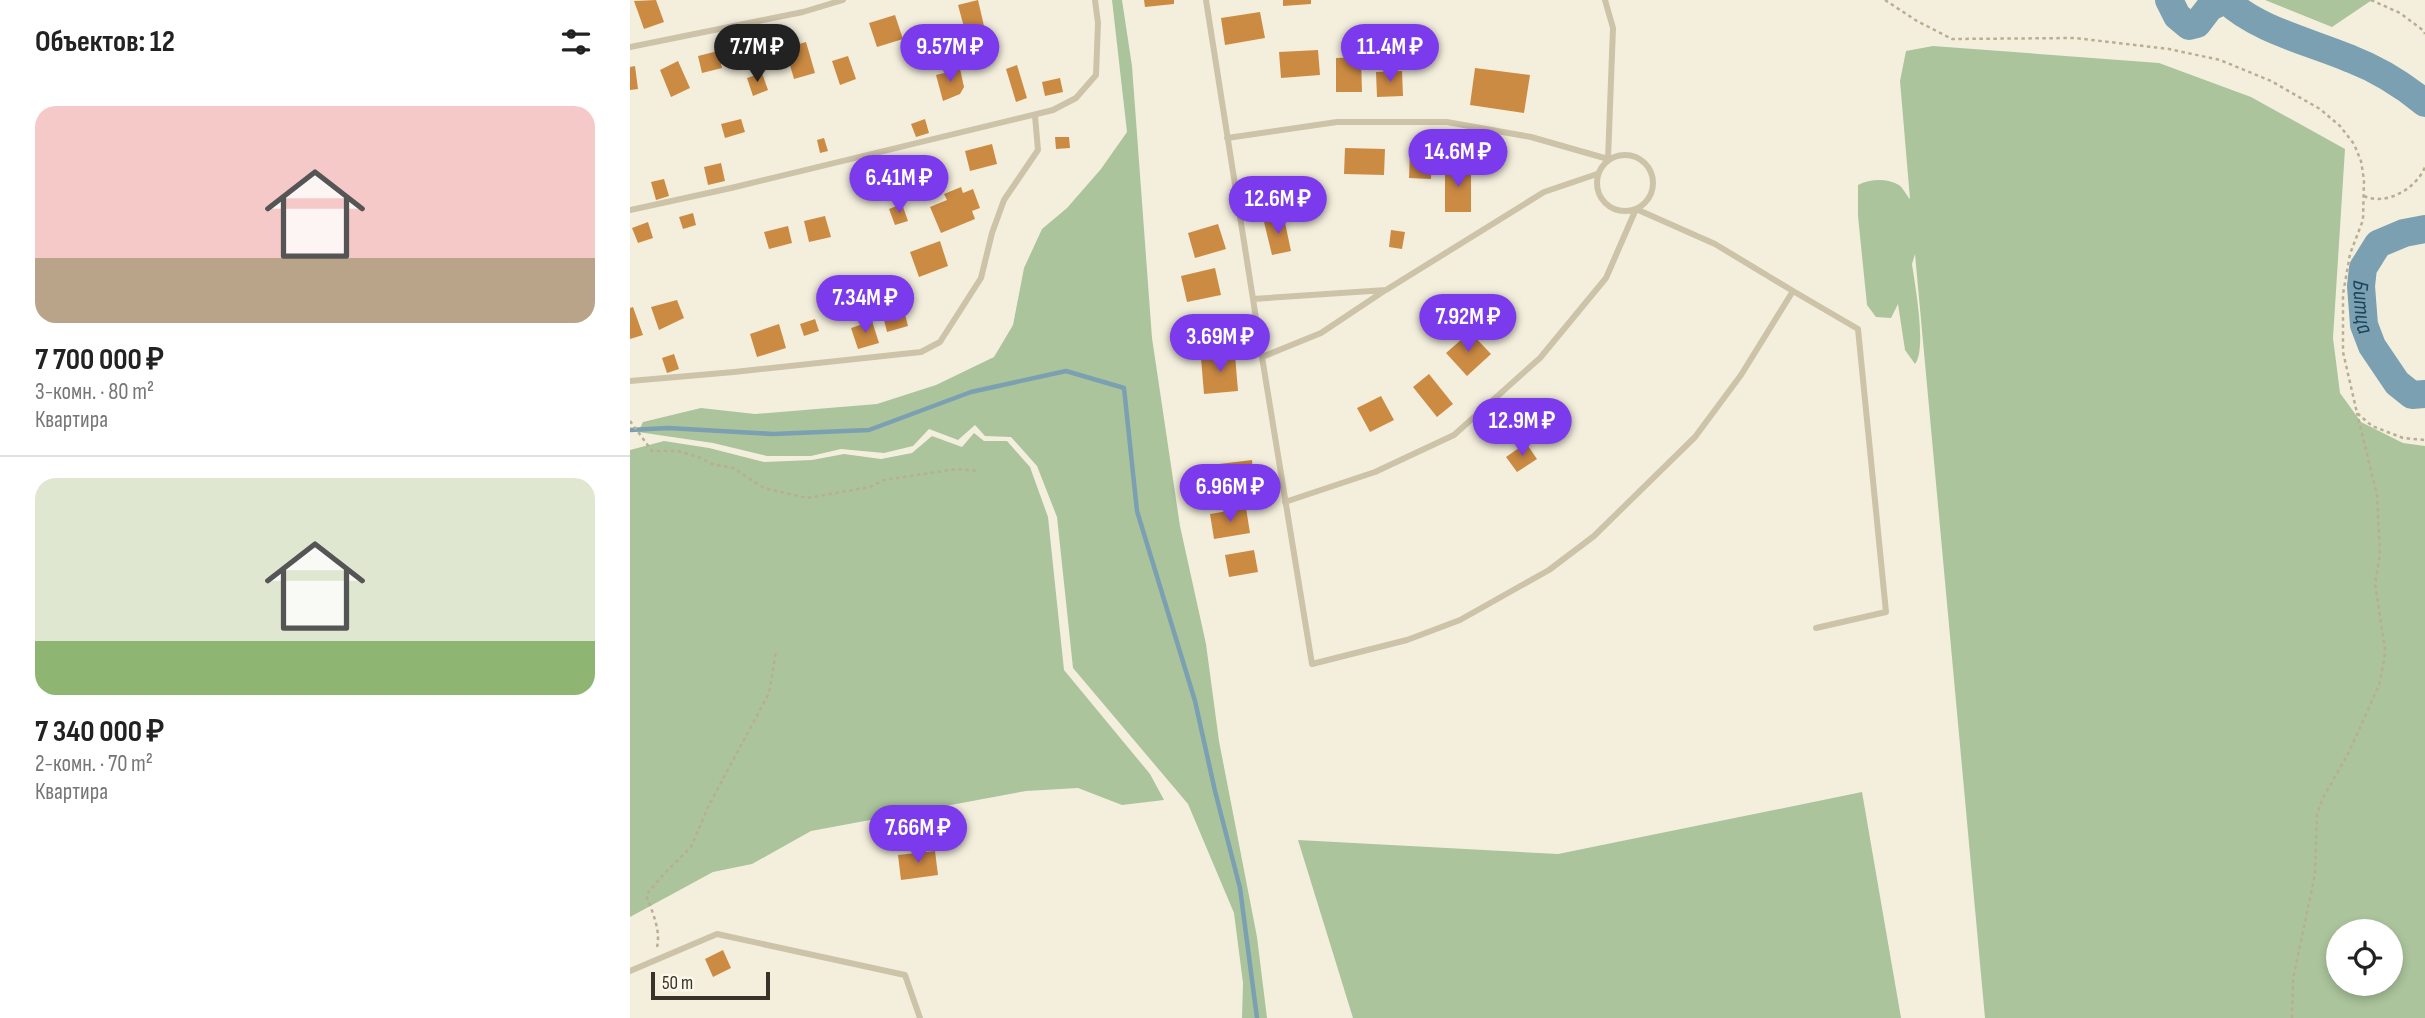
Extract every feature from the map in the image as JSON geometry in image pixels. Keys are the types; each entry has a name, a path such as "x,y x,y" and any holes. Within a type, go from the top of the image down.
{"lane":[{"path":"630,47 803,12 843,0"},
{"path":"630,209 731,188 1053,110 1076,98 1096,75 1098,23 1095,0"},
{"path":"1206,0 1312,664 1407,640 1460,620 1549,570 1594,536 1695,438 1741,375 1793,291"},
{"path":"1262,357 1321,332 1544,192 1597,174 1608,159 1613,28 1605,0"},
{"path":"630,381 921,352 940,342 981,278 992,233 1004,200 1038,149 1035,116"},
{"path":"1227,138 1337,122 1447,122 1531,137 1608,159 1626,154 1644,161 1650,169 1653,188 1644,204 1627,211 1609,206 1598,192 1597,174"},
{"path":"1636,209 1715,244 1858,329 1886,612 1816,628"},
{"path":"1286,502 1375,472 1454,435 1540,358 1606,278 1636,209"},
{"path":"1252,299 1386,290"},
{"path":"630,971 717,933 905,975 920,1018"}],"path":[{"path":"1885,0 1917,21 1952,38 2075,38 2169,49 2220,60 2258,76 2319,109 2340,125 2354,144 2361,161 2363,220 2350,254 2343,294 2343,352 2377,495 2380,554 2375,584 2385,649 2379,685 2317,814 2315,874 2293,979 2292,1018"},
{"path":"2371,0 2400,13 2425,34"},
{"path":"2364,197 2373,201 2385,200 2405,190 2422,174 2425,167"},
{"path":"2357,413 2372,426 2403,438 2425,440"},
{"path":"630,421 652,451 678,452 701,458 712,464 733,468 764,488 807,498 870,487 884,480 957,469 977,471"},
{"path":"654,961 659,941 655,919 646,895 691,847 708,807 769,693 776,651"}],"green space":[{"path":"1112,0 1122,0 1132,66 1152,338 1180,526 1206,644 1219,741 1257,937 1267,1018 1242,1018 1243,983 1234,913 1188,804 1073,668 1057,517 1037,466 1011,437 985,436 975,425 958,440 929,429 913,446 884,453 841,449 811,456 767,456 713,443 638,432 643,422 701,408 755,414 877,404 936,385 994,357 1013,325 1024,268 1042,229 1067,208 1101,169 1127,132"},
{"path":"2265,0 2372,0 2332,27"},
{"path":"1933,46 2159,63 2251,97 2345,149 2333,338 2340,393 2361,422 2403,443 2425,446 2425,1018 1985,1018 1915,254 1912,264 1920,345 1915,364 1905,350 1898,304 1891,318 1876,317 1867,305 1858,216 1858,185 1863,183 1889,181 1900,186 1910,199 1900,81 1906,51"},
{"path":"974,433 984,441 1007,441 1030,467 1048,517 1064,670 1150,774 1164,800 1122,805 1078,788 1026,791 811,831 752,864 713,872 630,917 630,450 664,441 709,448 764,462 812,460 844,454 881,459 912,453 932,436 962,447"},
{"path":"1862,792 1901,1018 1353,1018 1298,840 1558,854"}],"building":[{"path":"656,0 664,22 644,29 634,1"},
{"path":"978,0 984,26 965,31 958,5"},
{"path":"1144,0 1174,0 1174,4 1145,7"},
{"path":"1283,0 1311,0 1311,4 1283,6"},
{"path":"1260,12 1265,38 1225,45 1221,18"},
{"path":"895,15 903,39 877,47 869,23"},
{"path":"991,38 995,56 975,61 971,43"},
{"path":"806,42 815,73 794,79 785,48"},
{"path":"1318,50 1320,75 1281,78 1279,52"},
{"path":"718,51 722,68 702,73 698,56"},
{"path":"848,56 856,79 840,85 832,61"},
{"path":"1361,57 1362,92 1336,92 1336,58"},
{"path":"678,61 690,88 671,97 660,70"},
{"path":"1017,65 1027,98 1016,102 1006,69"},
{"path":"635,66 638,89 630,90 630,67"},
{"path":"1475,68 1530,75 1524,113 1470,105"},
{"path":"960,69 964,87 960,94 943,101 936,75"},
{"path":"1402,71 1403,96 1377,97 1376,72"},
{"path":"762,73 768,90 753,96 747,78"},
{"path":"1060,78 1063,92 1045,96 1042,82"},
{"path":"741,119 745,132 725,138 721,124"},
{"path":"925,119 929,133 916,137 911,124"},
{"path":"1055,137 1069,137 1070,148 1056,149"},
{"path":"824,138 828,151 820,153 817,140"},
{"path":"992,144 997,164 970,171 965,151"},
{"path":"1345,148 1385,149 1384,175 1344,174"},
{"path":"1410,150 1432,151 1431,179 1409,178"},
{"path":"721,163 725,181 708,185 704,167"},
{"path":"1445,166 1471,166 1471,212 1445,212"},
{"path":"664,179 669,196 656,200 651,182"},
{"path":"961,187 963,193 973,189 980,208 972,211 975,219 941,233 930,207 947,200 944,194"},
{"path":"902,204 908,221 895,225 889,209"},
{"path":"693,213 696,225 683,229 679,217"},
{"path":"825,216 831,237 809,242 804,221"},
{"path":"1284,218 1291,251 1272,255 1264,222"},
{"path":"648,222 653,238 638,243 632,228"},
{"path":"1218,224 1226,249 1195,258 1188,233"},
{"path":"788,226 792,243 769,249 764,232"},
{"path":"1391,230 1405,232 1402,249 1389,247"},
{"path":"940,241 948,266 919,277 910,252"},
{"path":"1215,268 1221,295 1187,302 1181,276"},
{"path":"900,295 908,326 887,332 879,300"},
{"path":"677,300 684,318 659,330 651,307"},
{"path":"633,307 643,335 630,339 630,308"},
{"path":"815,319 819,331 804,336 800,324"},
{"path":"872,321 879,343 858,349 851,328"},
{"path":"779,324 786,348 757,357 750,334"},
{"path":"1470,332 1491,354 1467,376 1446,353"},
{"path":"674,354 679,369 667,373 662,358"},
{"path":"1235,355 1238,391 1204,394 1201,358"},
{"path":"1429,374 1453,404 1437,417 1413,387"},
{"path":"1381,396 1394,420 1370,432 1357,408"},
{"path":"1526,443 1537,459 1517,472 1506,457"},
{"path":"1252,460 1254,487 1222,490 1219,464"},
{"path":"1246,508 1250,533 1214,539 1210,514"},
{"path":"1254,550 1258,572 1229,577 1225,555"},
{"path":"935,851 938,875 901,880 898,855"},
{"path":"723,950 731,968 713,977 705,959"}],"waterway":[{"name":"Битца","path":"2169,0 2177,16 2189,26 2197,24 2210,7 2225,0"},
{"name":"Битца","path":"2226,0 2269,27 2371,68 2425,103"},
{"name":"Битца","path":"2425,229 2404,233 2378,244 2363,268 2361,286 2364,325 2372,346 2397,383 2412,395 2425,394"},
{"path":"630,430 668,428 773,434 869,430 971,392 1066,371 1124,388 1137,511 1195,701 1240,888 1257,1018"}]}
